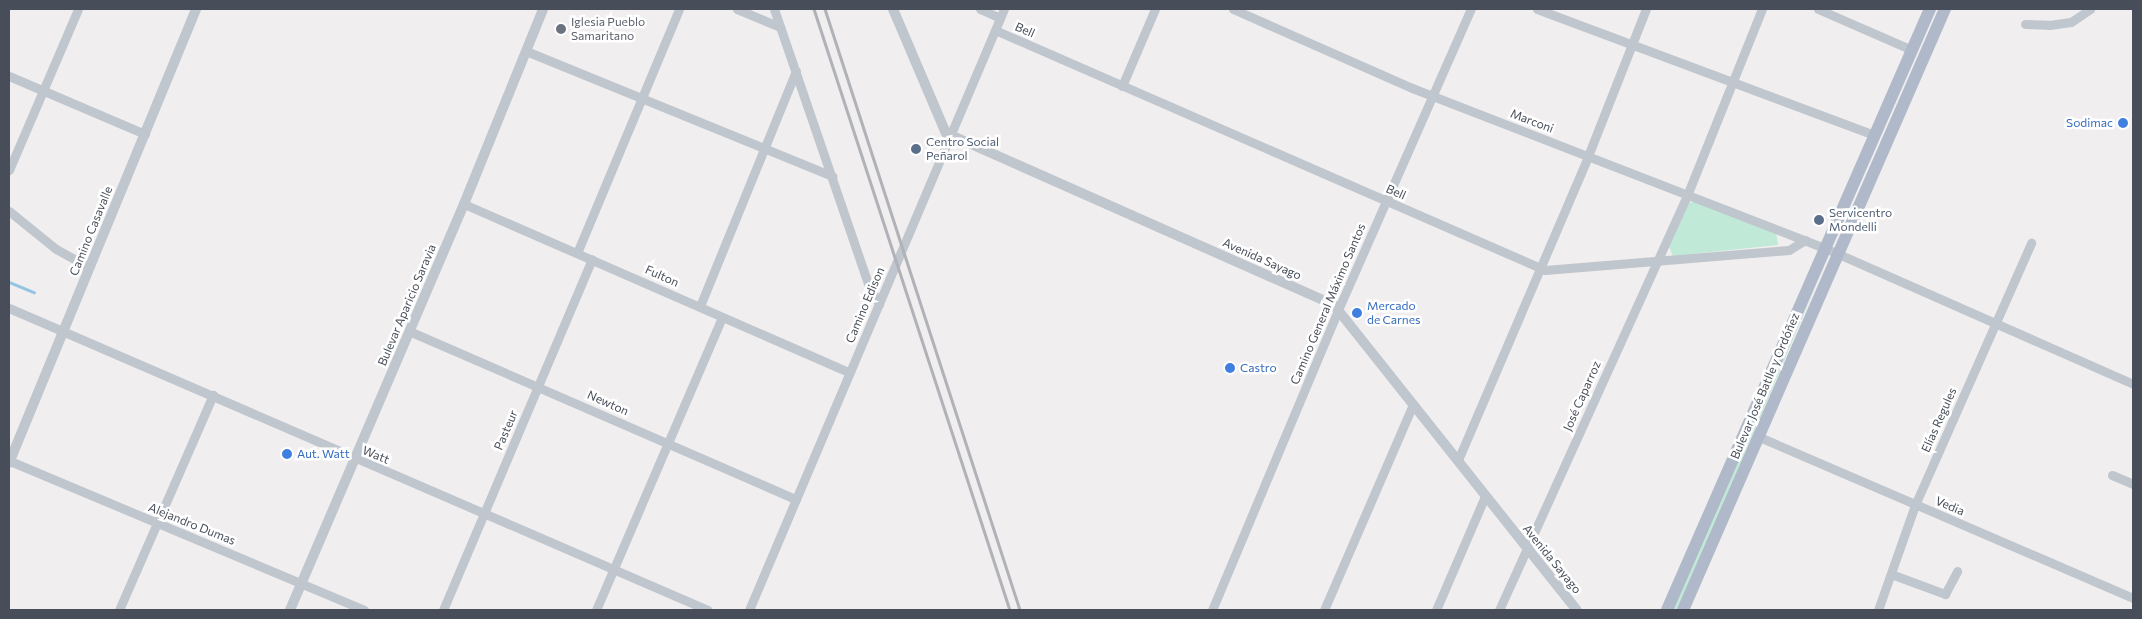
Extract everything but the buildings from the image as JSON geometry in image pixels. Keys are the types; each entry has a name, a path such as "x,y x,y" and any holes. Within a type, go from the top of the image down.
{"main road":[{"name":"Bulevar José Batlle y Ordóñez","path":"1667,610 1930,9"},
{"name":"Bulevar José Batlle y Ordóñez","path":"1683,610 1757,436 1945,9"}],"street":[{"path":"9,170 78,9"},
{"name":"Camino Casavalle","path":"9,462 196,9"},
{"name":"Bulevar Aparicio Saravia","path":"290,610 464,204 543,9"},
{"path":"577,252 679,9"},
{"path":"736,9 780,27"},
{"path":"774,9 868,286 879,304"},
{"path":"893,9 943,130 950,135"},
{"name":"Bell","path":"980,9 1002,13"},
{"path":"1122,86 1155,9"},
{"name":"Marconi","path":"1233,9 1432,95 1688,193 1825,248"},
{"name":"Camino General Máximo Santos","path":"1212,610 1338,310 1471,9"},
{"path":"1537,9 1874,135"},
{"path":"1458,460 1588,156 1646,9"},
{"name":"José Caparroz","path":"1499,610 1688,193 1762,9"},
{"path":"1818,9 1912,50"},
{"path":"2025,24 2049,26 2082,17 2090,9"},
{"name":"Camino Edison","path":"749,610 1002,13"},
{"name":"Bell","path":"995,30 1539,268 1552,271 1789,250 1805,240"},
{"path":"526,51 832,176"},
{"path":"700,306 796,71"},
{"path":"9,76 145,134"},
{"name":"Avenida Sayago","path":"950,135 1328,302 1338,310 1577,610"},
{"path":"1862,162 1874,168"},
{"name":"Fulton","path":"464,204 850,373"},
{"path":"9,211 56,250 89,267"},
{"name":"Elías Regules","path":"1878,610 1915,505 2031,243"},
{"path":"1825,248 2133,384"},
{"name":"Pasteur","path":"443,610 592,259"},
{"name":"Watt","path":"9,308 213,395 354,460 484,513 708,610"},
{"path":"596,610 722,317"},
{"name":"Newton","path":"409,331 539,386 796,500"},
{"path":"119,610 213,395"},
{"path":"1324,610 1413,404"},
{"name":"Vedia","path":"1757,436 2133,598"},
{"name":"Alejandro Dumas","path":"9,462 157,522 364,610"},
{"path":"2112,475 2133,484"},
{"path":"1436,610 1485,496"},
{"path":"1891,574 1945,594 1957,571"}],"green space":[{"path":"1695,201 1776,232 1778,245 1673,256 1669,247 1689,203"},
{"path":"1815,288 1678,610 1672,610"}],"waterway":[{"path":"9,282 34,292"}],"railway":[{"path":"814,9 1010,610"},
{"path":"825,9 1020,610"}],"place":[{"name":"Iglesia Pueblo Samaritano","path":"561,29"},
{"name":"Sodimac","path":"2123,123"},
{"name":"Centro Social Peñarol","path":"916,149"},
{"name":"Servicentro Mondelli","path":"1819,220"},
{"name":"Mercado de Carnes","path":"1357,313"},
{"name":"Castro","path":"1230,368"},
{"name":"Aut. Watt","path":"287,454"}]}
